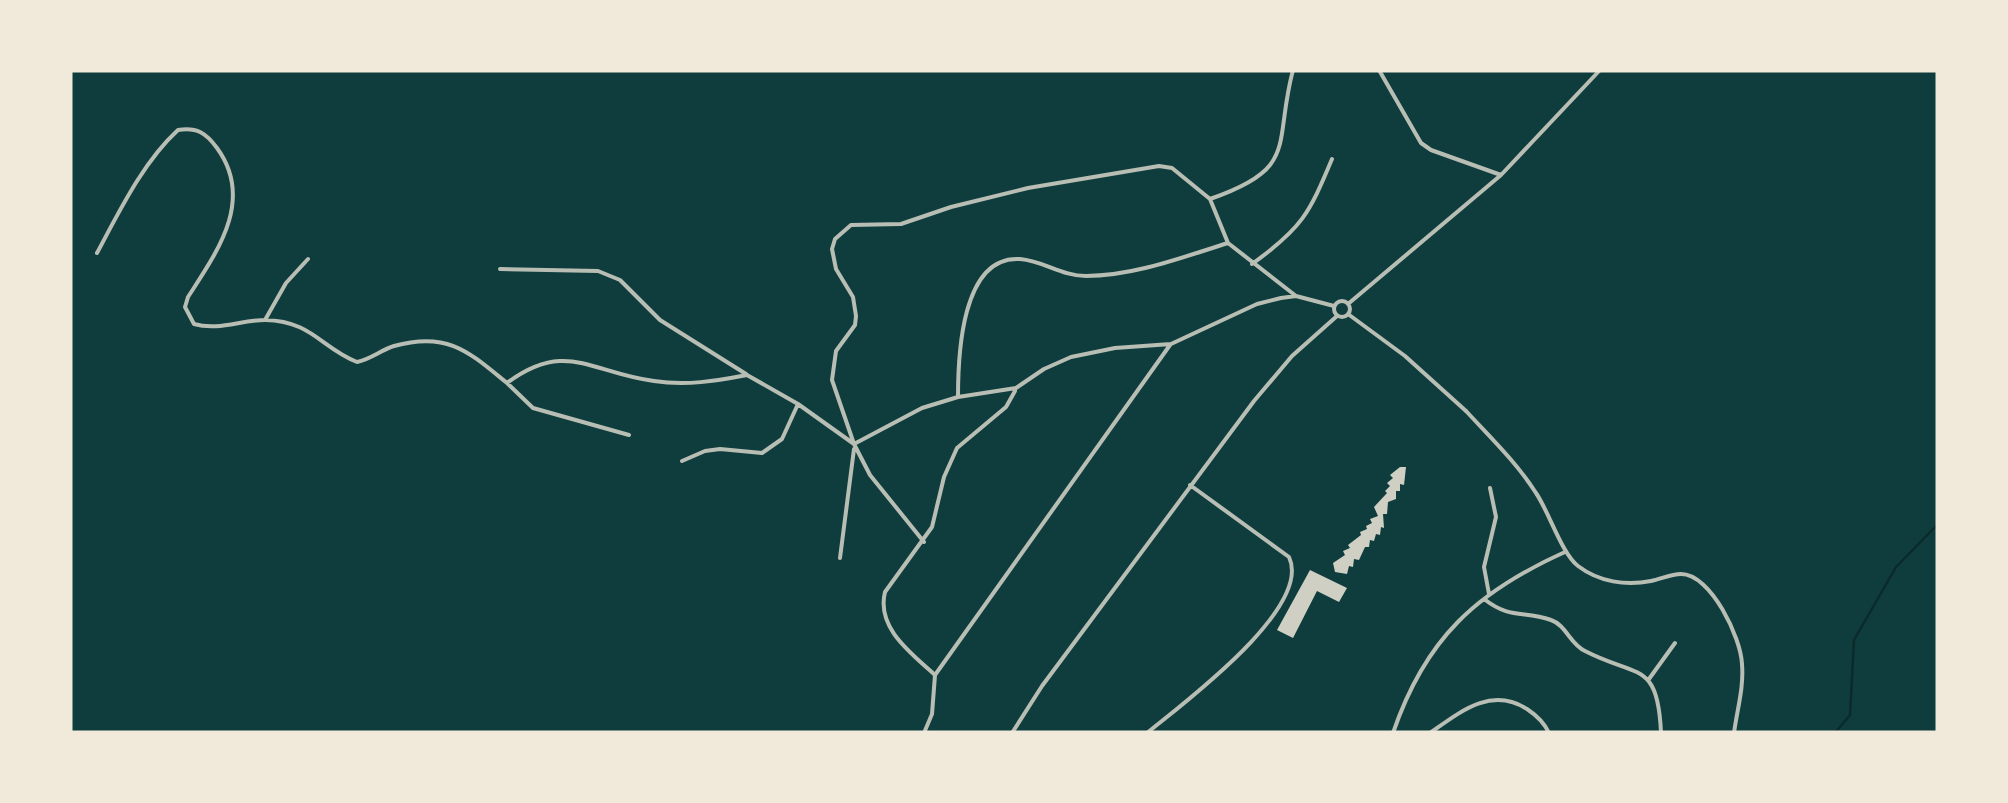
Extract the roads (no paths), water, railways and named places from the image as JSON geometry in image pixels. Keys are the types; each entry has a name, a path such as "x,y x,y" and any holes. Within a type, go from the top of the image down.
{"street":[{"path":"1210,199 1257,180 1267,170 1282,137 1293,70"},
{"path":"1379,70 1421,143 1500,175"},
{"path":"1348,314 1348,304 1500,175 1600,70"},
{"path":"96,253 168,141 178,130 197,129 226,162 234,198 227,234 188,297 188,317 194,324 206,327 266,320 295,325 318,334 344,357 358,362 390,347 453,344 465,348 533,408 630,435"},
{"path":"1252,264 1290,237 1303,220 1332,158"},
{"path":"924,542 870,475 854,444 832,380 836,350 855,325 856,316 853,297 836,269 832,249 841,230 851,225 901,224 1028,188 1159,166 1172,168 1210,199 1228,243 1252,264 1296,296 1334,306 1340,302 1348,304"},
{"path":"958,397 958,353 963,329 974,294 991,267 1018,259 1062,274 1115,274 1228,243"},
{"path":"266,320 286,283 308,259"},
{"path":"500,268 598,271 620,280 660,320 798,404 854,444"},
{"path":"854,444 922,408 958,397 1016,388 1071,357 1115,348 1171,344 1257,304 1296,296"},
{"path":"1334,306 1336,316"},
{"path":"1336,316 1348,314"},
{"path":"1348,314 1405,356 1466,410 1535,490 1566,552 1578,566 1606,579 1630,584 1678,574 1693,576 1705,584 1733,631 1742,660 1734,733"},
{"path":"1012,733 1042,686 1276,374 1336,316"},
{"path":"924,733 932,714 935,675 1171,344"},
{"path":"507,383 528,368 563,358 660,382 710,383 747,375"},
{"path":"935,675 888,626 882,603 884,592 932,527 944,476 957,448 1006,407 1016,388"},
{"path":"682,461 720,449 762,453 782,439 798,404"},
{"path":"840,558 854,444"},
{"path":"1147,733 1220,673 1264,629 1281,603 1292,574 1289,557 1190,485"},
{"path":"1489,594 1484,567 1496,517 1490,488"},
{"path":"1393,733 1426,658 1460,616 1482,598 1566,552"},
{"path":"1482,598 1510,614 1553,620 1583,650 1649,679 1658,702 1661,733"},
{"path":"1649,679 1675,643"},
{"path":"1430,733 1457,714 1494,698 1520,704 1534,713 1548,733"}],"waterway":[{"path":"1835,733 1850,715 1854,640 1896,567 1938,524"}]}
